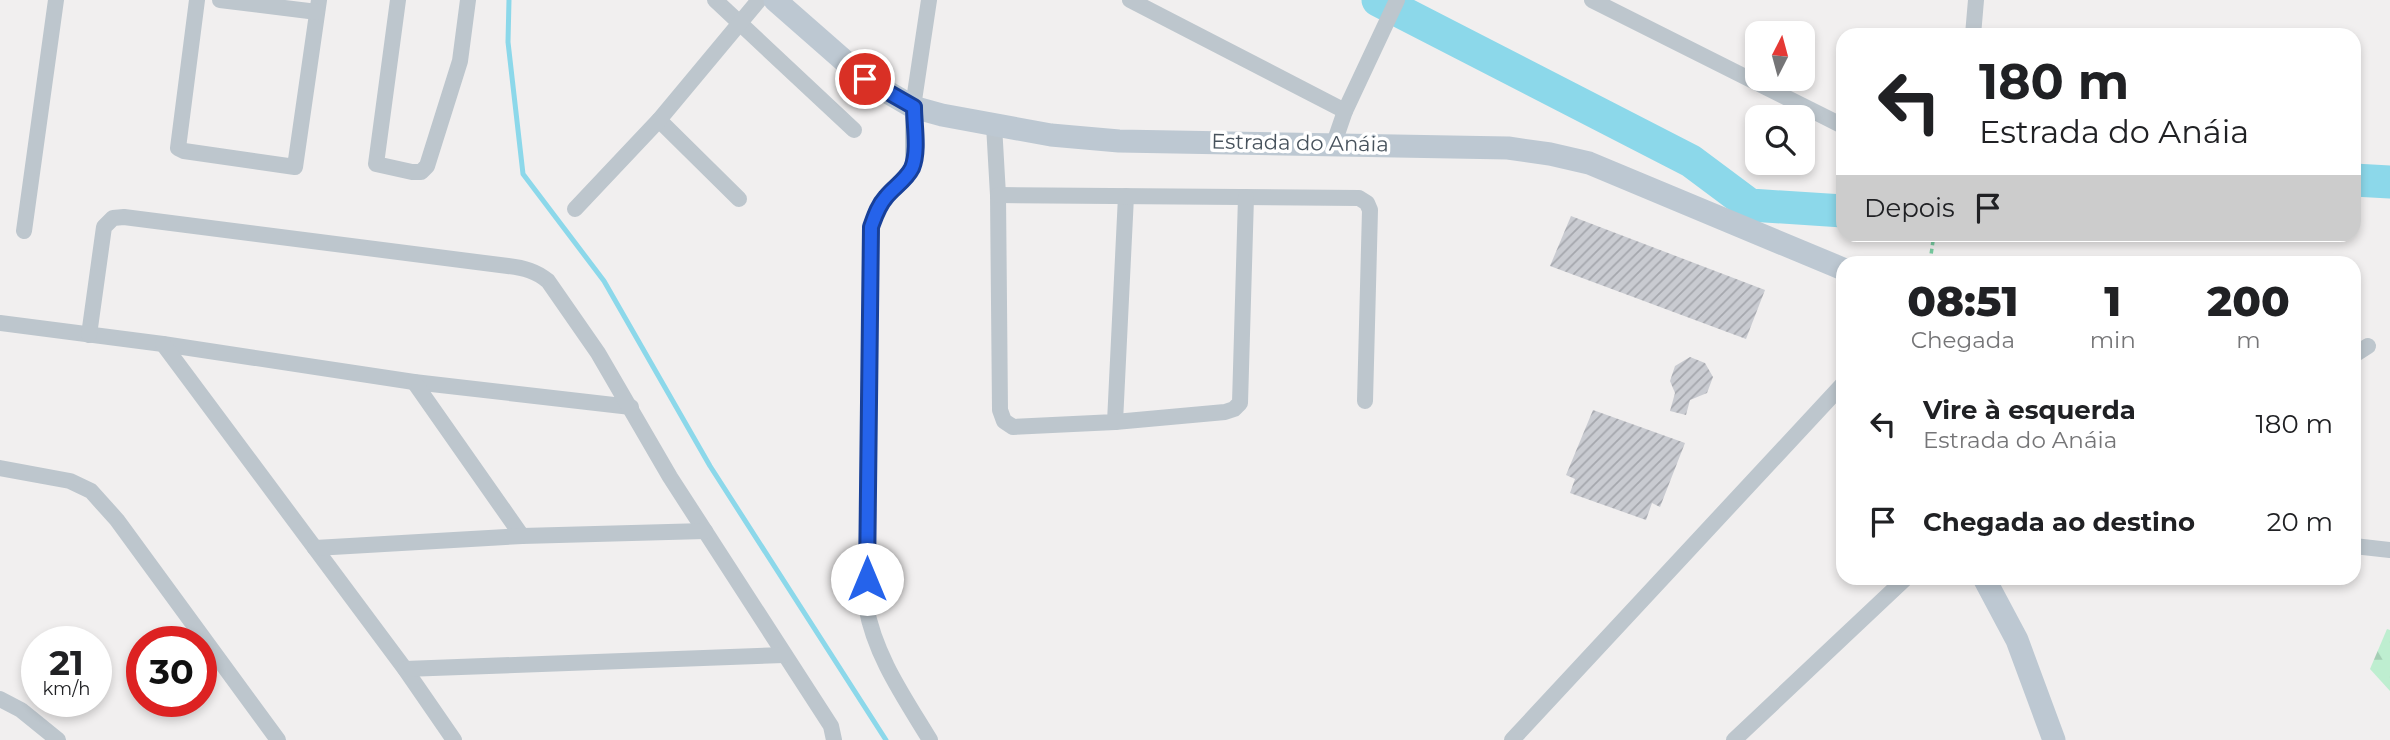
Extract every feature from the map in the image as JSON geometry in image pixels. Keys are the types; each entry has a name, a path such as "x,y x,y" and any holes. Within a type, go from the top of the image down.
{"street":[{"path":"24,231 56,0"},
{"path":"197,0 178,148 295,167 318,6 220,0"},
{"path":"398,0 376,164 412,172 421,172 427,166 436,144 460,61 467,0"},
{"path":"715,0 854,130"},
{"path":"575,209 659,120 759,0"},
{"name":"Estrada do Anáia","path":"775,0 865,79 914,107 1051,135 1119,141 1508,148 1550,154 1590,163 1836,266"},
{"path":"929,0 914,107 913,165 907,177 877,210 871,227 866,606 870,630 891,676 930,740"},
{"path":"1130,0 1345,111"},
{"path":"1334,143 1345,111 1396,0"},
{"path":"1592,0 1836,122"},
{"path":"1974,28 1976,0"},
{"path":"659,120 739,199"},
{"path":"994,125 998,195 1000,410 1004,421 1013,426 1115,422 1234,409 1240,403 1246,197"},
{"path":"998,195 1359,198 1367,204 1370,211 1365,401"},
{"path":"1115,422 1126,196"},
{"path":"89,335 104,227 113,218 527,269 540,274 548,281 598,353 670,477 831,726 834,740"},
{"path":"0,323 163,344 414,382 631,407"},
{"path":"163,344 405,669 454,740"},
{"path":"414,382 522,536"},
{"path":"1512,740 1836,392"},
{"path":"0,468 70,481 92,491 117,520 278,740"},
{"path":"315,548 522,536 705,531"},
{"path":"2361,547 2390,550"},
{"path":"1734,740 1899,585"},
{"path":"1988,585 2017,640 2054,740"},
{"path":"405,669 784,655"},
{"path":"0,699 21,710 58,740"}],"green space":[{"path":"2387,629 2390,630 2390,691 2370,669"}],"building":[{"path":"1571,216 1765,290 1746,339 1550,266"},
{"path":"1690,357 1705,363 1713,377 1707,393 1690,400 1686,415 1670,411 1675,393 1670,381 1675,366"},
{"path":"1593,410 1685,443 1660,507 1652,503 1646,520 1570,493 1575,479 1566,475"}],"waterway":[{"path":"509,0 508,42 523,174 604,281 710,466 886,740"},
{"path":"1378,0 1691,161 1750,205 1836,211"},
{"path":"2361,180 2390,182"}],"route":[{"path":"865,79 914,107 915,143 913,165 907,177 886,197 877,210 871,227 867,579"}]}
